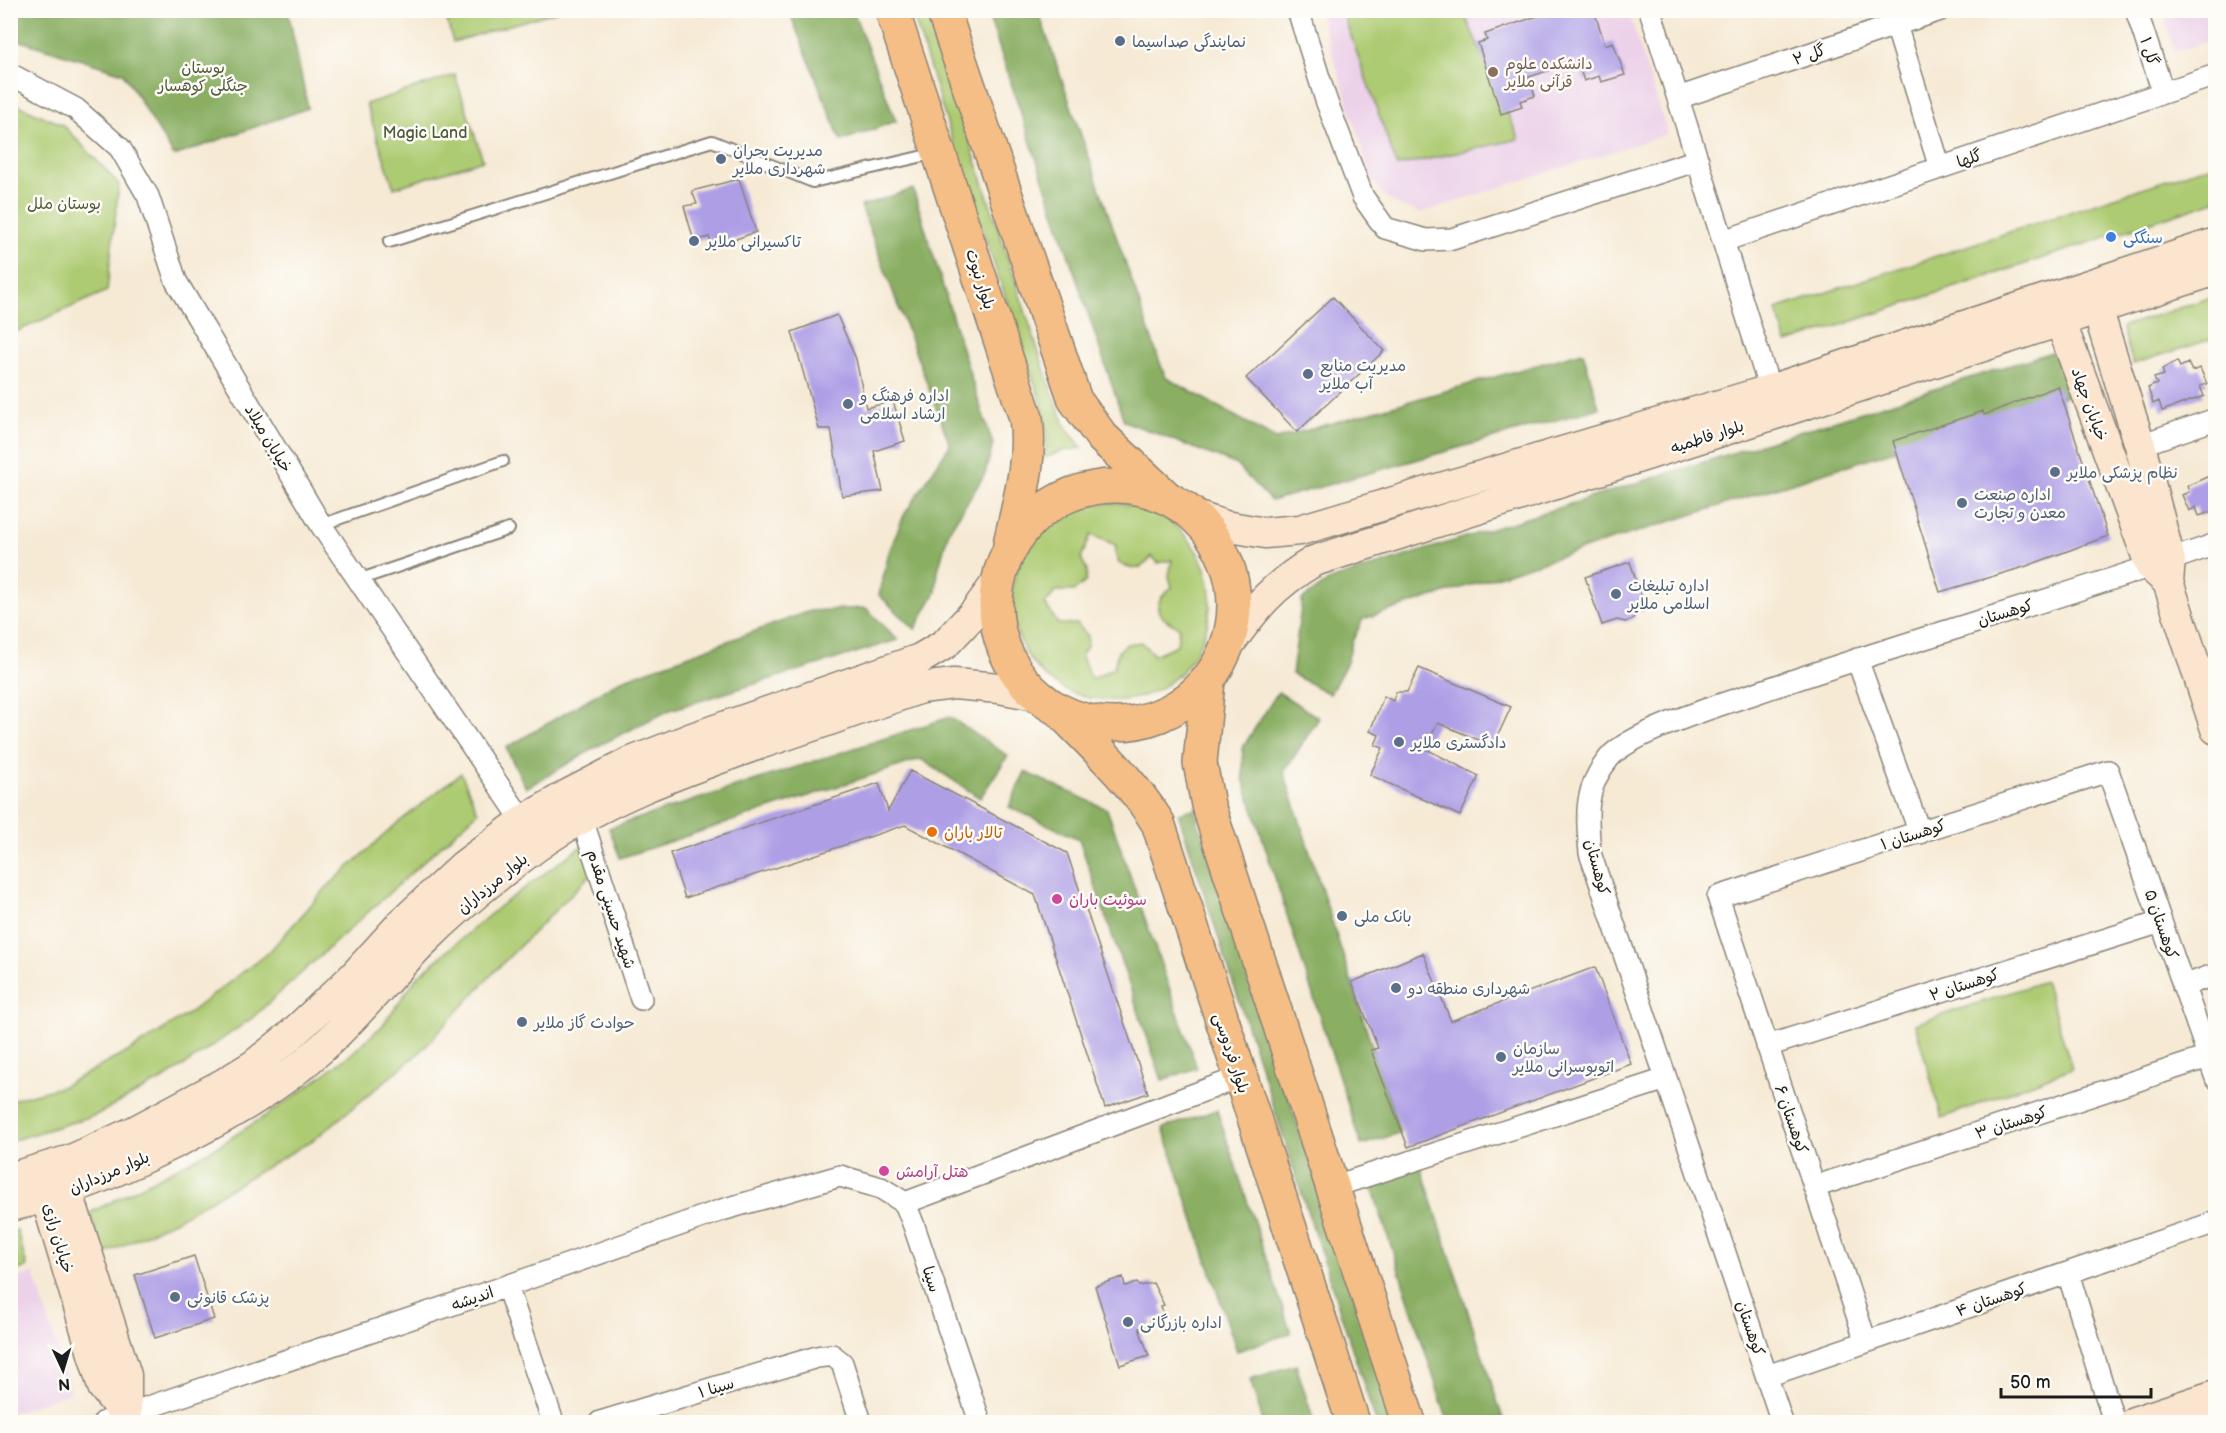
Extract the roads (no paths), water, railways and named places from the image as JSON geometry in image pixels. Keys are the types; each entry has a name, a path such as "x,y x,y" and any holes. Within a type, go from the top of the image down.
{"main road":[{"name":"بلوار نبوت","path":"892,10 1026,418 1028,434 1026,466 1003,567 996,612 1002,643 1015,671 1048,703"},
{"path":"944,10 1075,400 1102,437 1214,538 1227,563 1234,591 1234,619 1227,646 1208,681 1184,703 1155,717 1124,724 1092,722 1048,703"},
{"name":"بلوار فاطمیه","path":"1227,646 1263,598 1288,577 1314,561 1774,401 2094,296 2216,243"},
{"name":"بلوار فاطمیه","path":"2094,296 2216,270"},
{"name":"خیابان جهاد","path":"2094,296 2140,445 2163,570"},
{"name":"خیابان جهاد","path":"2056,309 2163,570 2216,729"},
{"name":"بلوار فاطمیه","path":"1182,508 1225,526 1265,533 1300,530 1774,401"},
{"path":"1003,567 1023,530 1042,511 1073,494 1090,489 1117,486 1144,490 1182,508"},
{"name":"بلوار مرزداران","path":"54,1185 71,1160 133,1132 254,1065 290,1036 353,977 401,924 463,866 523,821 569,794 639,759 703,734 920,659 945,644 975,612 1003,567"},
{"path":"1208,681 1202,721 1200,763 1208,805 1409,1422"},
{"name":"بلوار مرزداران","path":"10,1206 54,1185 127,1166 191,1135 277,1085 322,1048 374,997 422,944 482,888 539,845 582,819 631,794 694,767 921,688 954,684 999,688 1048,703"},
{"name":"بلوار فردوسی","path":"1048,703 1126,778 1158,823 1353,1422"},
{"name":"بلوار مرزداران","path":"10,1178 54,1185"},
{"name":"خیابان رازی","path":"54,1185 126,1376 119,1420"},
{"path":"2134,1422 2216,1395"},
{"path":"2206,1422 2216,1419"}],"street":[{"path":"1298,10 1326,100 1363,196 1385,228 1426,240 1452,239 1698,160"},
{"path":"1650,10 1774,401"},
{"name":"گل ۲","path":"1678,98 1940,10"},
{"name":"گل ۱","path":"2136,10 2163,92"},
{"path":"1896,25 1940,168"},
{"name":"خیابان میلاد","path":"10,74 76,110 120,148 148,196 176,281 321,525 523,821"},
{"name":"گلها","path":"1724,241 2216,75"},
{"path":"2140,445 2216,419"},
{"name":"کوهستان","path":"1782,1422 1590,853 1586,812 1591,787 1610,757 1642,735 1857,659 2163,570 2216,544"},
{"path":"1857,659 1920,832"},
{"name":"کوهستان ۱","path":"1718,897 2108,771"},
{"name":"کوهستان ۵","path":"2108,771 2216,1078"},
{"name":"شهید حسینی مقدم","path":"582,819 641,999"},
{"name":"کوهستان ۶","path":"1718,897 1866,1342"},
{"name":"کوهستان ۲","path":"1767,1046 2161,922"},
{"path":"2183,986 2216,974"},
{"name":"کوهستان ۳","path":"1814,1187 2208,1057"},
{"path":"904,1203 1240,1077"},
{"path":"1332,1187 1666,1079"},
{"name":"اندیشه","path":"119,1420 722,1210 840,1176 881,1188 904,1203"},
{"name":"سینا","path":"904,1203 914,1226 980,1422"},
{"name":"کوهستان ۴","path":"1767,1376 2216,1222"},
{"path":"2068,1273 2114,1422"},
{"path":"507,1286 554,1422"},
{"name":"سینا ۱","path":"600,1422 817,1357 832,1355 842,1363 861,1422"}],"lane":[{"path":"389,242 712,141 813,182 940,152"},
{"path":"321,525 503,461"},
{"path":"358,580 509,529"}],"place":[{"name":"نمایندگی صداسیما","path":"1120,41"},
{"name":"دانشکده علوم قرآنی ملایر","path":"1493,72"},
{"name":"مدیریت بحران شهرداری ملایر","path":"721,159"},
{"name":"سنگکی","path":"2111,237"},
{"name":"تاکسیرانی ملایر","path":"694,241"},
{"name":"مدیریت منابع آب ملایر","path":"1308,374"},
{"name":"اداره فرهنگ و ارشاد اسلامی","path":"848,404"},
{"name":"نظام پزشکی ملایر","path":"2055,472"},
{"name":"اداره صنعت معدن و تجارت","path":"1962,503"},
{"name":"اداره تبلیغات اسلامی ملایر","path":"1616,594"},
{"name":"دادگستری ملایر","path":"1399,742"},
{"name":"تالار باران","path":"932,832"},
{"name":"سوئیت باران","path":"1057,899"},
{"name":"بانک ملی","path":"1342,916"},
{"name":"شهرداری منطقه دو","path":"1396,988"},
{"name":"حوادث گاز ملایر","path":"522,1022"},
{"name":"سازمان اتوبوسرانی ملایر","path":"1501,1057"},
{"name":"هتل آرامش","path":"884,1171"},
{"name":"پزشک قانونی","path":"175,1297"},
{"name":"اداره بازرگانی","path":"1128,1322"}],"park label":[{"name":"بوستان جنگلی کوهسار","path":"203,76"},
{"name":"Magic Land","path":"425,132"},
{"name":"بوستان ملل","path":"64,203"}]}
